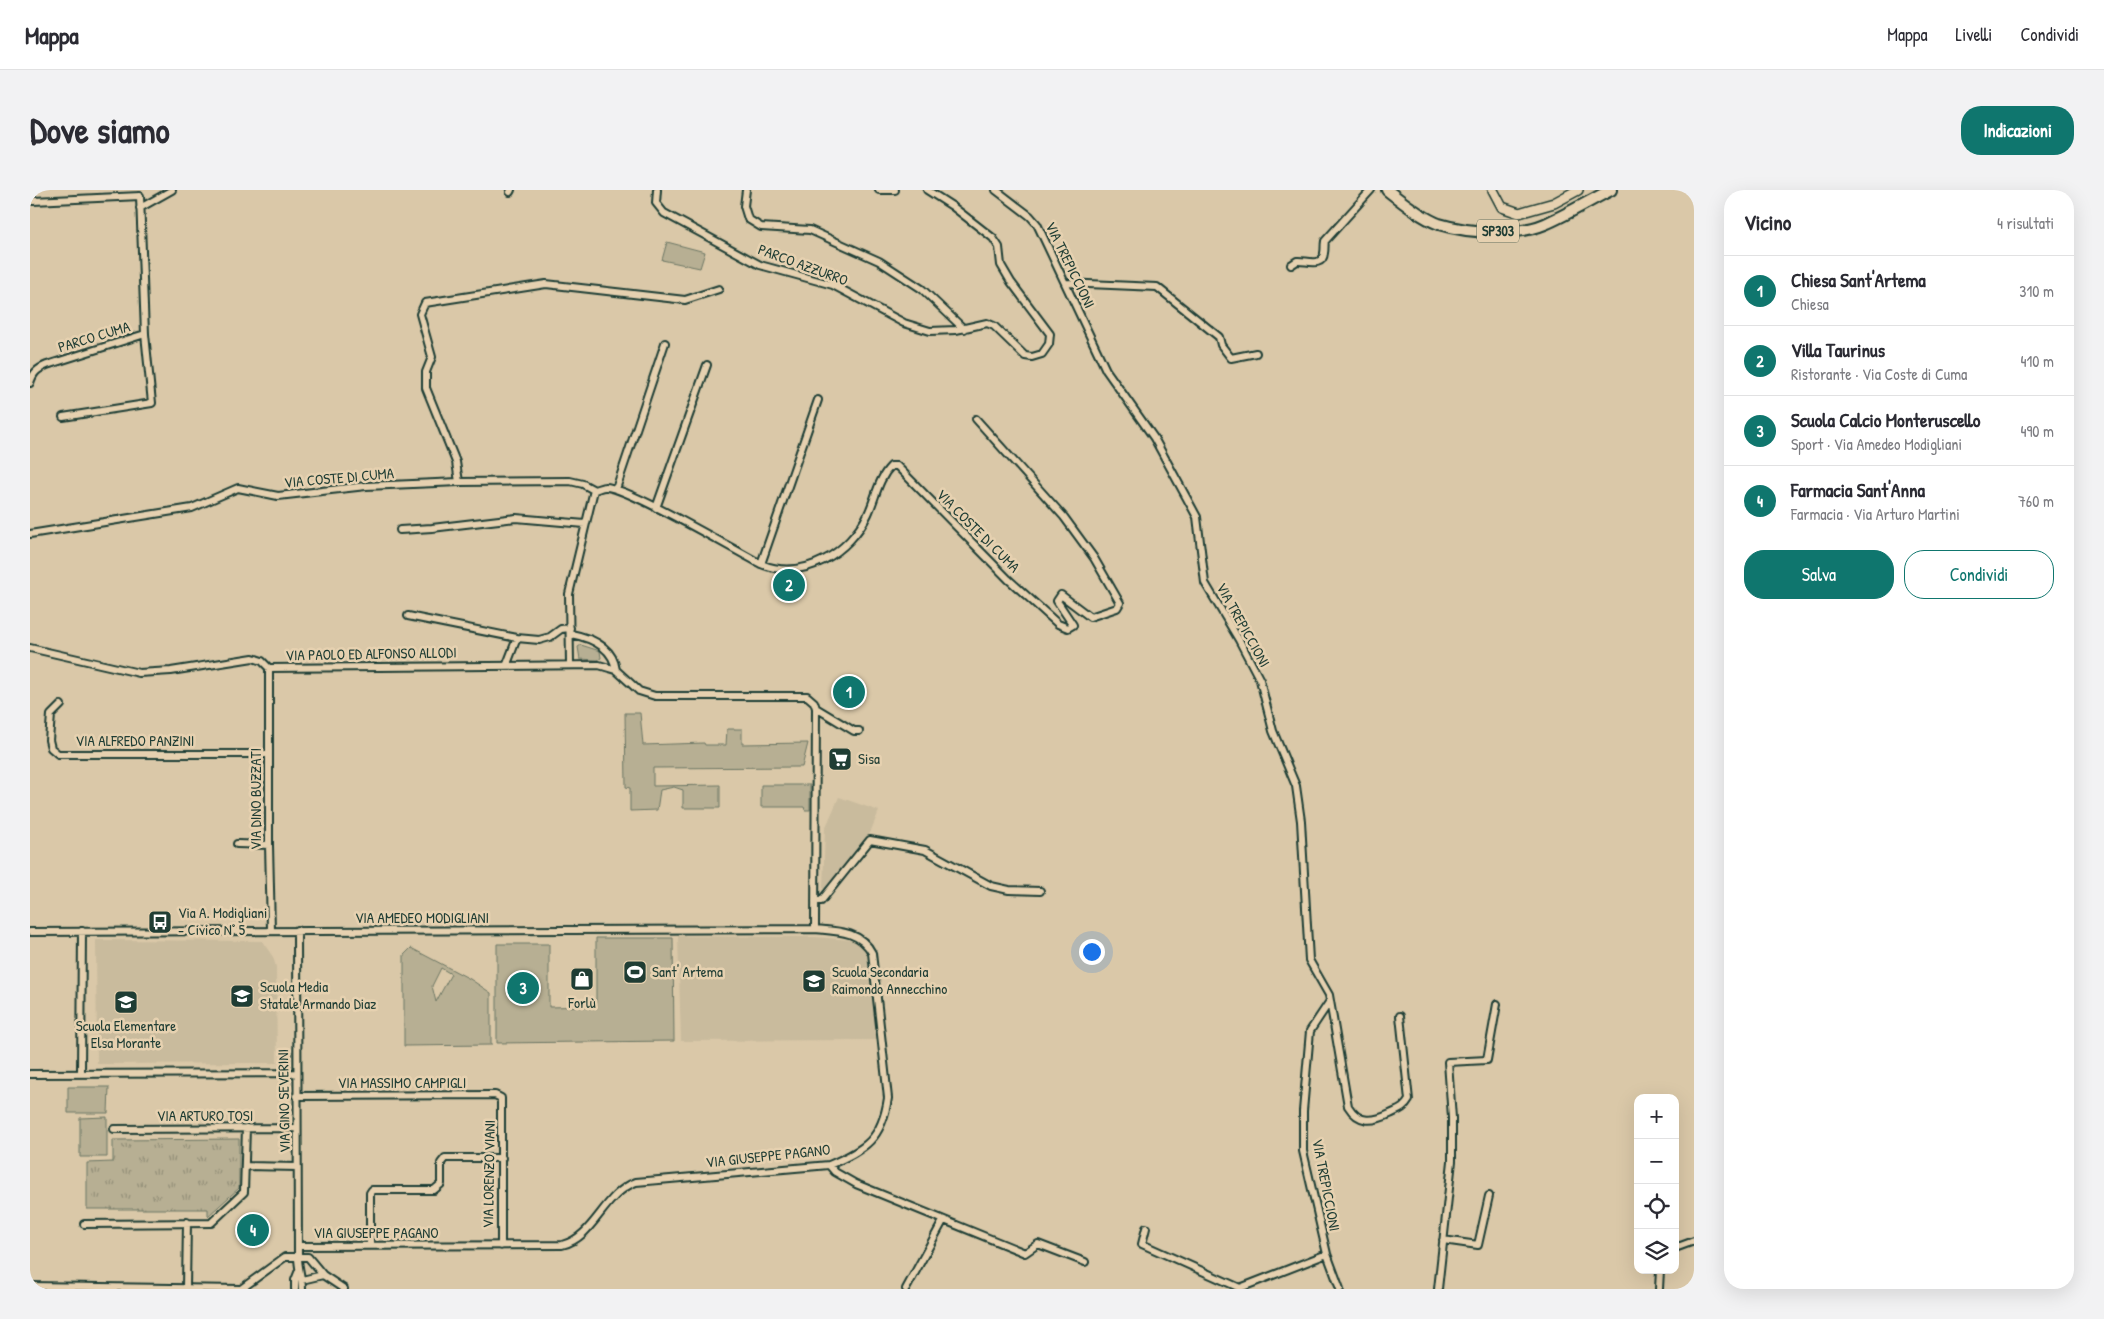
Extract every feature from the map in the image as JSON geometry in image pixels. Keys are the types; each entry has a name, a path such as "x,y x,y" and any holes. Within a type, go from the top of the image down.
{"main road":[{"name":"SP303","path":"1387,190 1402,202 1438,223 1477,231 1513,231 1544,225 1611,190"}],"street":[{"path":"140,208 172,190"},
{"name":"PARCO AZZURRO","path":"657,190 656,203 664,213 760,265 833,285 904,323 930,331 964,328 987,323 994,326 1025,356 1032,357 1042,354 1049,344 1050,334 1001,265 999,247 993,238 952,206 927,190"},
{"name":"PARCO AZZURRO","path":"746,190 744,206 748,219 761,227 810,230 878,261 922,289 964,328"},
{"path":"879,190 896,190"},
{"name":"VIA TREPICCIONI","path":"996,190 1030,216 1037,224 1106,370 1154,438 1197,517 1206,583 1260,680 1273,731 1296,786 1302,831 1309,960 1329,995 1348,1106 1361,1118 1370,1121 1377,1120 1405,1107 1409,1100 1400,1016"},
{"path":"1291,265 1297,261 1316,263 1322,259 1325,241 1371,190"},
{"path":"1493,190 1502,206 1520,213 1554,203 1578,190"},
{"name":"PARCO CUMA","path":"33,201 140,193 144,334 152,403 63,417"},
{"path":"1065,283 1158,287 1219,337 1221,345 1230,358 1256,353"},
{"path":"459,482 456,462 426,388 426,372 432,357 420,314 425,303 546,284 685,300 719,289"},
{"name":"PARCO CUMA","path":"30,383 32,375 37,369 144,334"},
{"path":"616,489 665,343"},
{"path":"656,508 706,365"},
{"path":"761,564 818,400"},
{"name":"VIA COSTE DI CUMA","path":"30,534 192,508 238,488 278,496 366,486 459,482 570,481 584,484 594,490 606,487 616,489 656,508 761,564 778,570 802,568 822,560 844,547 854,537 868,514 883,474 891,466 897,466 1008,579 1058,624 1068,628 1073,625 1057,601 1061,595 1090,617 1117,608 1120,603 1094,558 1064,517 976,419"},
{"path":"570,664 569,594 594,490"},
{"path":"400,530 516,518 586,524"},
{"path":"408,616 517,638 540,640 550,637 561,629 571,631 599,644 608,651 606,659 599,665"},
{"path":"507,664 517,638"},
{"name":"VIA PAOLO ED ALFONSO ALLODI","path":"30,648 139,673 171,671 253,658 262,661 269,668 507,664 599,665 616,670 631,685 646,695 803,695 810,698 816,708 854,731 859,731"},
{"name":"VIA PAOLO ED ALFONSO ALLODI","path":"608,651 616,665 616,670"},
{"name":"VIA DINO BUZZATI","path":"269,668 268,845 271,930"},
{"name":"VIA ALFREDO PANZINI","path":"61,705 51,715 49,740 51,748 58,754 268,754"},
{"path":"815,929 816,708"},
{"path":"815,901 821,901 870,840 925,850 991,886 1009,890 1040,891"},
{"path":"237,844 268,845"},
{"name":"VIA AMEDEO MODIGLIANI","path":"30,932 815,929"},
{"name":"VIA GIUSEPPE PAGANO","path":"298,1246 501,1246 568,1243 583,1233 620,1189 636,1182 829,1165 854,1154 876,1136 886,1111 888,1098 872,953 864,941 844,932 815,929"},
{"name":"VIA GINO SEVERINI","path":"295,1289 298,1270 297,930"},
{"path":"81,1074 82,931"},
{"name":"VIA TREPICCIONI","path":"1330,1000 1310,1031 1302,1111 1304,1151 1327,1254 1340,1289"},
{"path":"1438,1289 1452,1161 1452,1118 1448,1062 1487,1060 1498,1004"},
{"path":"30,1074 296,1073"},
{"name":"VIA MASSIMO CAMPIGLI","path":"296,1096 495,1095 501,1098 502,1103"},
{"name":"VIA LORENZO VIANI","path":"501,1246 502,1103"},
{"path":"84,1224 188,1222 206,1224 211,1222 241,1196 245,1186 246,1128"},
{"name":"VIA ARTURO TOSI","path":"114,1129 297,1128"},
{"path":"370,1245 370,1193 372,1190 434,1190 441,1184 441,1163 445,1158 502,1158"},
{"path":"829,1165 835,1172 856,1184 1025,1254 1038,1244 1085,1262"},
{"path":"245,1166 298,1167"},
{"path":"1443,1240 1478,1245 1489,1196"},
{"path":"906,1289 943,1221"},
{"path":"186,1288 188,1222"},
{"path":"1146,1228 1142,1244 1240,1288 1327,1254"},
{"path":"1679,1247 1694,1241"},
{"path":"30,1286 241,1289 284,1257 308,1257 323,1275 344,1289"},
{"name":"VIA GINO SEVERINI","path":"298,1270 302,1280 302,1289"},
{"path":"1659,1289 1660,1274"},
{"path":"302,1280 323,1275"}],"shaded area":[{"path":"839,797 879,811 869,835 826,890 823,889 825,829"},
{"path":"678,936 815,937 851,940 860,944 869,953 878,1040 681,1041"},
{"path":"96,940 262,941 273,957 276,967 277,1063 97,1064"}],"green space":[{"path":"667,242 705,252 700,268 662,260"},
{"path":"581,645 600,651 601,658 598,660 580,659 578,647"},
{"path":"625,713 640,713 643,745 704,743 705,745 726,745 727,729 742,729 742,744 808,743 802,767 653,768 653,786 720,785 720,808 683,808 683,790 674,787 660,790 657,810 630,811 630,788 626,787"},
{"path":"761,785 810,785 810,810 805,810 804,807 761,807"},
{"path":"596,938 673,938 674,1041 497,1043 497,944 549,944 549,1007 596,1006"},
{"path":"411,948 470,979 491,993 491,1045 404,1046 404,955","holes":["441,968 451,974 436,1002 432,986"]},
{"path":"68,1087 109,1087 108,1113 68,1113"},
{"path":"107,1117 107,1157 80,1157 80,1118"},
{"path":"239,1139 239,1188 208,1216 208,1209 87,1209 87,1163 113,1162 113,1140"}],"place":[{"name":"Villa Taurinus","path":"789,585"},
{"name":"Chiesa Sant'Artema","path":"849,692"},
{"name":"Sisa","path":"840,759"},
{"name":"Via A. Modigliani - Civico N° 5","path":"160,922"},
{"name":"Sant' Artema","path":"635,972"},
{"name":"Forlù","path":"582,979"},
{"name":"Scuola Secondaria Raimondo Annecchino","path":"814,981"},
{"name":"Scuola Calcio Monteruscello","path":"523,988"},
{"name":"Scuola Media Statale Armando Diaz","path":"242,996"},
{"name":"Scuola Elementare Elsa Morante","path":"126,1002"},
{"name":"Farmacia Sant'Anna","path":"253,1230"}]}
